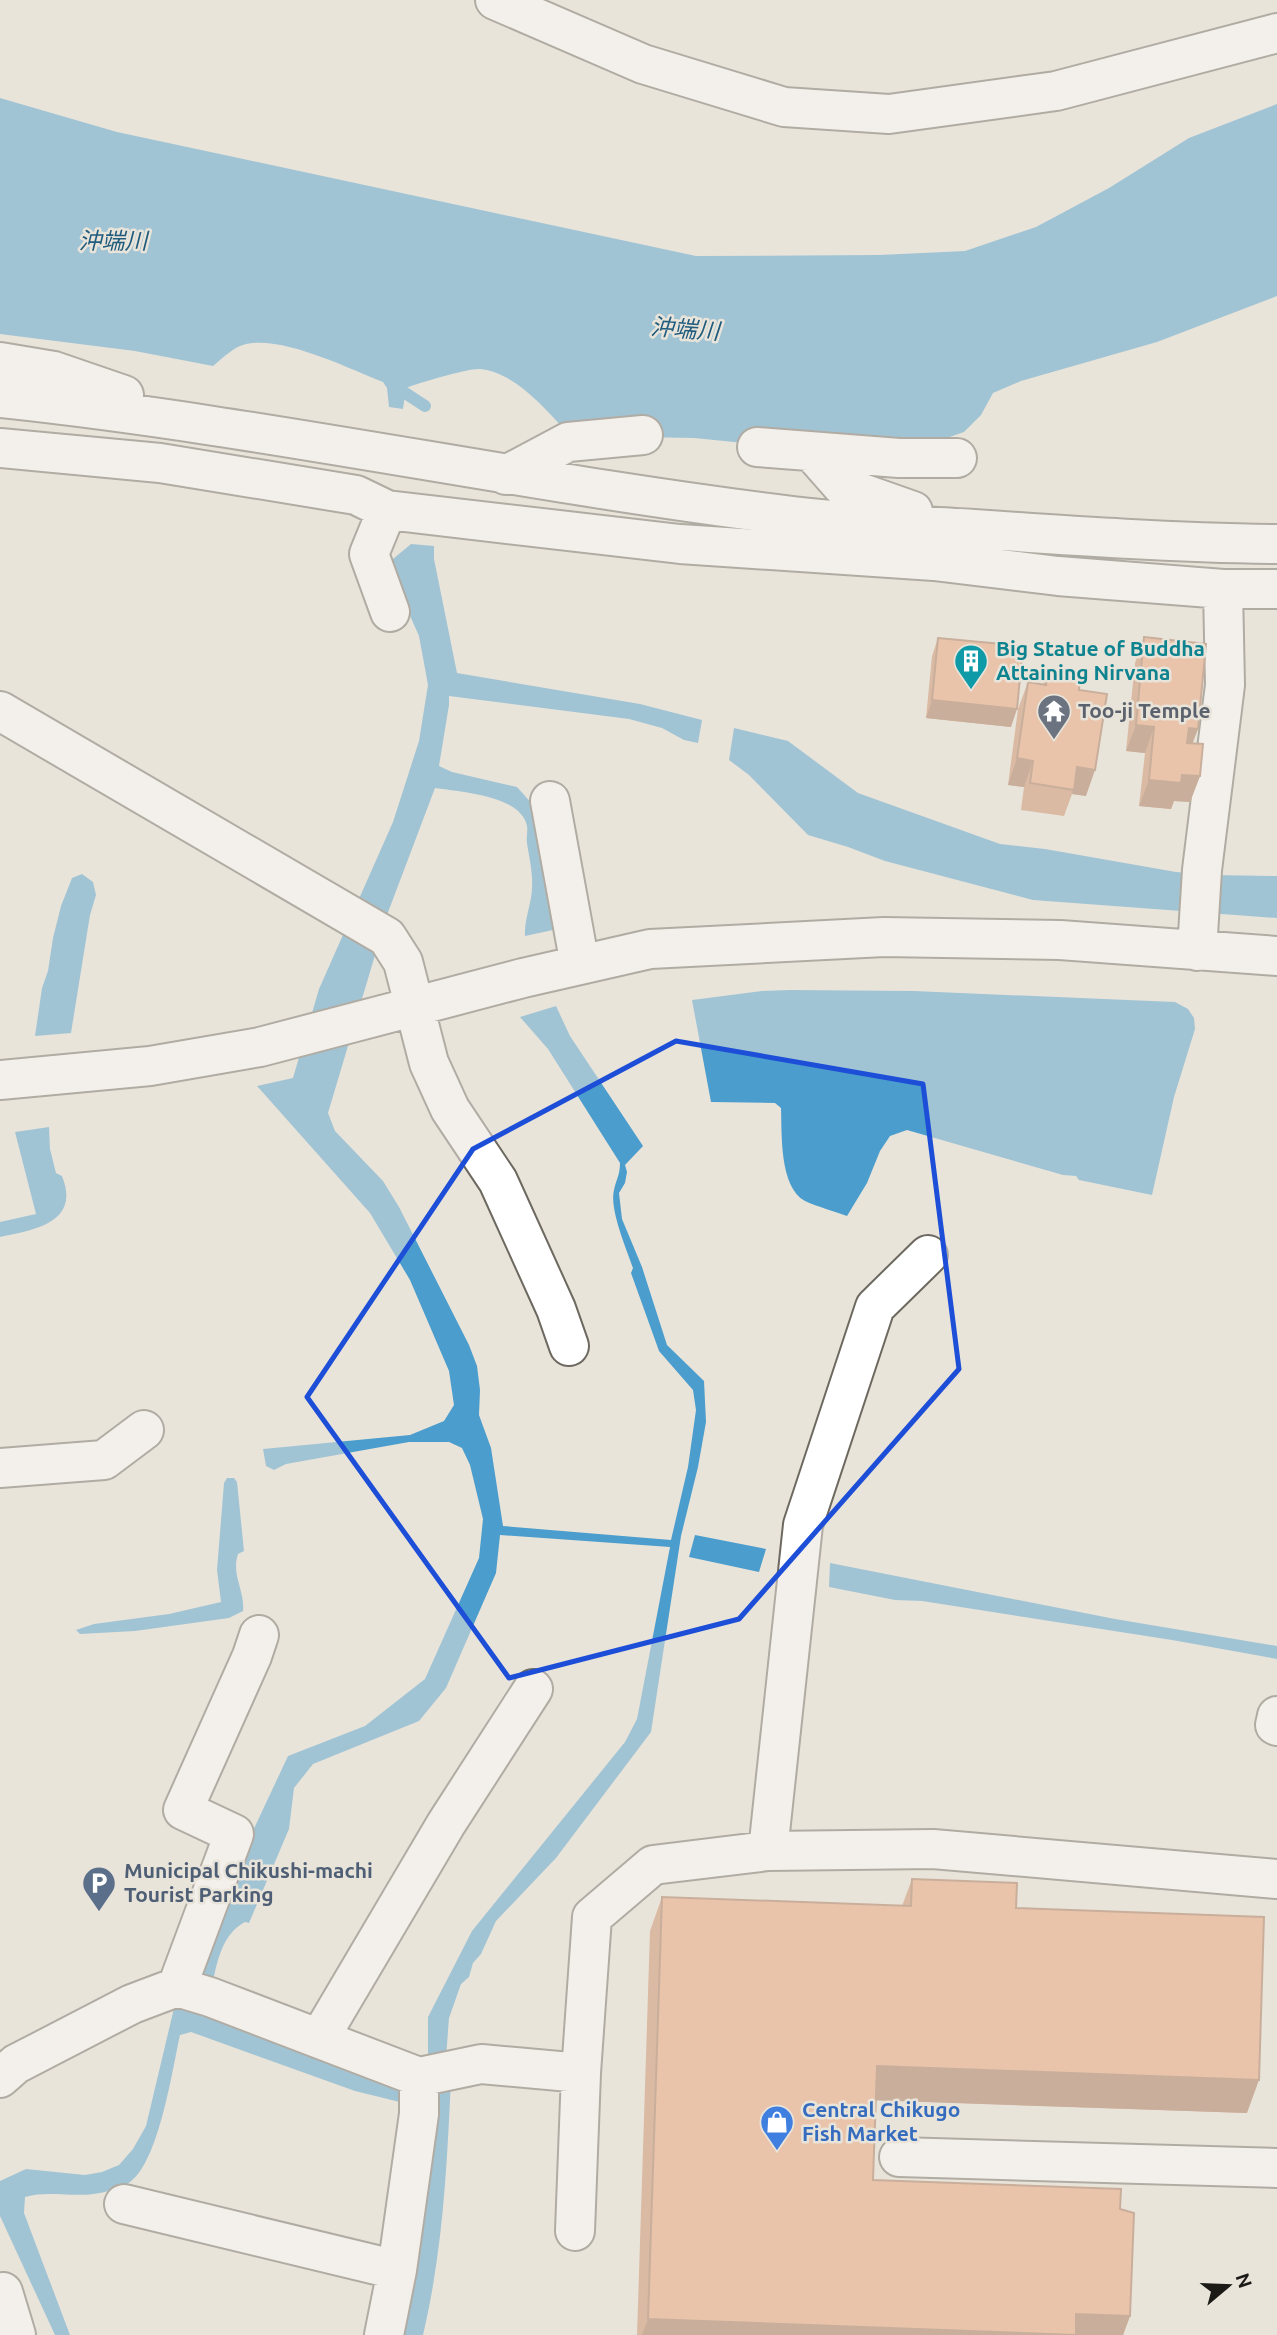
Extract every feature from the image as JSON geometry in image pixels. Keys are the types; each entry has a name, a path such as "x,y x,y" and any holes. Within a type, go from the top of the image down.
{"street":[{"path":"495,0 643,64 784,107 889,114 1056,91 1277,33"},
{"path":"0,362 54,371 132,398 138,415"},
{"path":"0,398 65,404 506,475 795,516 1181,543 1277,544"},
{"path":"0,423 65,404"},
{"path":"506,475 568,442 643,435"},
{"path":"0,447 160,463 356,495 394,511 680,544 934,561 1058,576 1223,589 1277,587"},
{"path":"757,447 899,458 957,458"},
{"path":"813,453 842,486 962,528"},
{"path":"390,612 369,554 394,511 408,458"},
{"path":"1181,543 1206,562 1277,587"},
{"path":"1198,935 1202,870 1225,685 1223,589"},
{"path":"0,710 387,937 403,962 429,1063 439,1086 450,1109 498,1181 556,1308 569,1346"},
{"path":"550,801 580,965"},
{"path":"0,1080 150,1066 260,1047 650,948 884,937 1060,940 1198,935 1277,956"},
{"path":"768,1851 803,1525 875,1307 928,1255"},
{"path":"0,1468 104,1460 144,1430"},
{"path":"193,1992 234,1833 183,1810 259,1636"},
{"path":"319,2039 446,1824 533,1689"},
{"path":"1277,1716 1277,1726"},
{"path":"575,2231 592,1917 653,1865 768,1851 933,1849 1277,1879"},
{"path":"0,2078 16,2064 132,2004 193,1992 319,2039 436,2073 481,2064 582,2073"},
{"path":"384,2335 397,2270 419,2115 436,2073"},
{"path":"899,2157 1277,2168"},
{"path":"124,2204 397,2270"},
{"path":"3,2292 16,2335"}],"highlighted area":[{"path":"676,1041 923,1084 959,1369 739,1619 509,1678 307,1397 473,1149"}],"water":[{"name":"沖端川","path":"0,98 117,132 696,256 879,255 965,251 1036,227 1109,188 1189,138 1277,104 1277,296 1157,342 1021,381 993,393 981,415 964,432 938,441 823,451 564,429 516,383 492,371 480,369 455,373 406,388 403,409 389,407 387,388 383,382 315,355 278,345 241,345 213,366 135,351 0,334"},
{"path":"411,544 434,546 434,559 457,673 640,704 702,720 698,743 684,740 662,728 629,719 449,696 439,766 452,772 517,787 534,806 542,842 541,863 552,891 553,930 525,936 532,881 527,826 522,816 502,801 435,788 387,915 328,1113 335,1131 383,1181 399,1207 469,1345 477,1366 479,1415 491,1448 503,1526 671,1540 688,1467 696,1410 693,1390 659,1351 631,1273 633,1268 619,1229 613,1198 620,1163 548,1049 520,1017 556,1006 570,1036 643,1146 625,1165 625,1183 619,1193 622,1219 642,1267 667,1345 704,1381 706,1422 681,1536 651,1732 556,1858 496,1921 481,1954 473,1963 469,1977 461,1984 449,2018 446,2058 428,2063 428,2017 472,1931 625,1742 637,1719 670,1547 500,1535 496,1573 446,1688 419,1721 313,1764 294,1788 289,1829 249,1923 245,1922 237,1927 226,1941 212,1986 191,1977 236,1867 288,1756 365,1726 425,1679 479,1558 483,1519 470,1465 462,1448 449,1442 409,1442 286,1464 274,1470 266,1466 263,1449 410,1435 444,1421 454,1405 449,1371 410,1280 370,1213 257,1086 293,1078 319,989 393,822 419,741 428,685 419,636 387,564"},
{"path":"734,728 788,741 858,793 1000,844 1045,849 1176,872 1277,876 1277,918 1033,900 885,861 808,835 749,775 729,760"},
{"path":"82,874 93,882 96,895 90,915 71,1033 35,1036 42,988 61,906 72,878"},
{"path":"790,990 914,991 1175,1002 1188,1009 1194,1018 1195,1029 1174,1097 1152,1195 1079,1180 1076,1176 1063,1175 907,1130 890,1136 847,1216 805,1201 790,1184 786,1172 781,1108 775,1103 711,1102 692,1000"},
{"path":"49,1127 50,1149 56,1173 62,1176 66,1192 65,1204 60,1214 51,1222 0,1237 0,1222 36,1214 15,1132"},
{"path":"227,1478 234,1478 237,1482 244,1551 238,1554 236,1569 243,1611 229,1618 135,1631 80,1634 76,1630 94,1624 169,1614 221,1602 217,1570 224,1483"},
{"path":"695,1535 766,1549 759,1572 689,1557"},
{"path":"830,1563 1115,1619 1277,1646 1277,1659 922,1601 895,1600 829,1587"},
{"path":"175,2004 451,2079 440,2240 423,2335 394,2335 412,2105 355,2091 191,2032 180,2035 156,2136 140,2171 130,2182 100,2193 25,2197 24,2213 70,2335 55,2335 0,2216 0,2181 26,2169 85,2175 119,2165 133,2149 146,2126"}],"building":[{"path":"1144,637 1206,644 1198,729 1189,728 1187,743 1203,744 1200,776 1182,775 1181,783 1149,780 1154,727 1136,725"},
{"name":"Big Statue of Buddha Attaining Nirvana","path":"938,638 1023,646 1017,709 932,700"},
{"path":"1048,673 1080,678 1079,690 1107,694 1095,770 1077,767 1074,790 1030,783 1033,761 1017,758 1028,682 1046,685"},
{"path":"912,1879 1017,1883 1016,1908 1264,1917 1259,2080 877,2066 873,2180 1121,2189 1120,2209 1134,2213 1130,2316 1076,2314 1076,2335 648,2319 662,1897 911,1906"}],"waterway":[{"path":"393,385 425,406"}],"place":[{"name":"Big Statue of Buddha Attaining Nirvana","path":"971,691"},
{"name":"Too-ji Temple","path":"1054,741"},
{"name":"Municipal Chikushi-machi Tourist Parking","path":"99,1913"},
{"name":"Central Chikugo Fish Market","path":"777,2152"}]}
